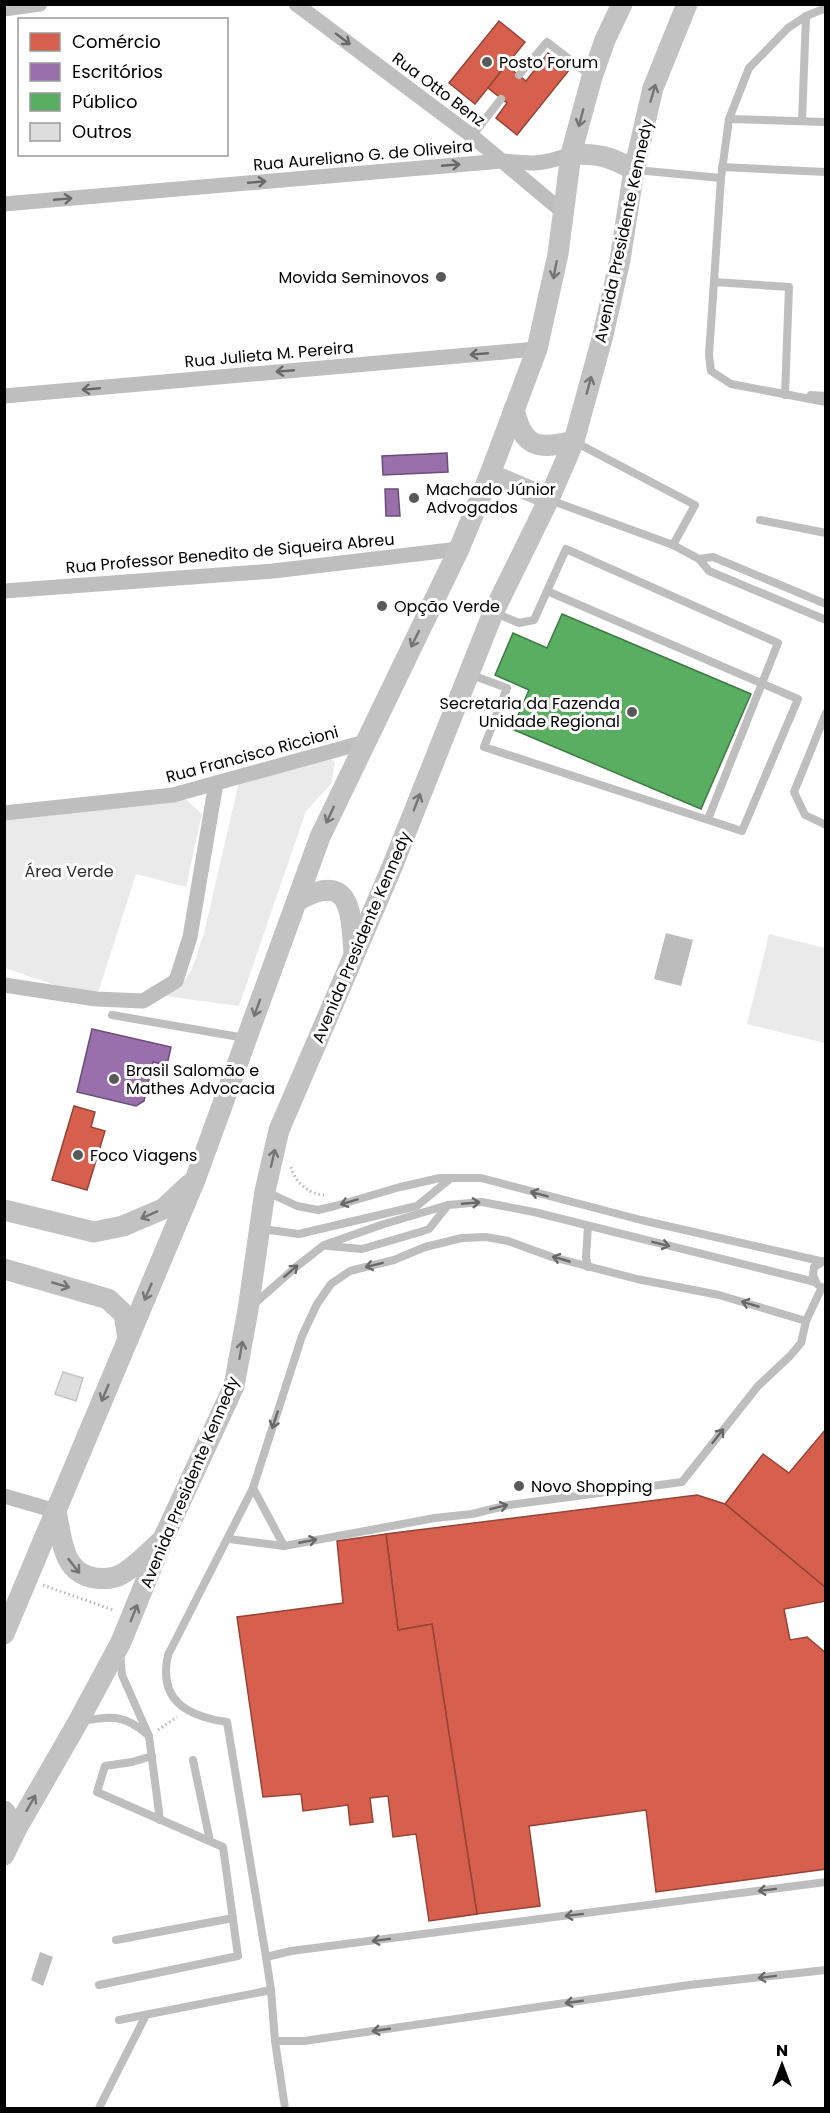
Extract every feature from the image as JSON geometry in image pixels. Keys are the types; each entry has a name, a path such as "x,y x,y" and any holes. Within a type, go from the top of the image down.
{"main road":[{"path":"4,1634 195,1180 320,837 459,549 490,474 537,349 556,264 571,154 592,77 605,40 622,4"},
{"name":"Avenida Presidente Kennedy","path":"4,1854 121,1642 164,1539 234,1386 248,1310 265,1191 279,1130 355,956 493,613 549,499 574,441 603,335 620,260 634,170 653,88 687,4"},
{"path":"571,154 593,154 612,158 634,170"},
{"path":"514,410 521,433 531,442 555,446 574,441"},
{"path":"490,474 549,499"},
{"path":"297,901 311,893 335,891 343,895 352,916 355,956"},
{"path":"4,1210 94,1232 123,1226 163,1209 195,1180"},
{"path":"4,1269 108,1299 124,1314 128,1340"},
{"path":"56,1511 69,1562 76,1572 85,1576 104,1579 121,1575 164,1539"},
{"path":"4,1811 17,1828"}],"street":[{"path":"4,9 40,4"},
{"name":"Rua Otto Benz","path":"296,4 502,160"},
{"path":"502,160 537,164 554,161 571,154"},
{"path":"502,160 563,212"},
{"name":"Rua Aureliano G. de Oliveira","path":"4,204 502,160"},
{"name":"Rua Julieta M. Pereira","path":"4,396 537,349"},
{"name":"Rua Professor Benedito de Siqueira Abreu","path":"4,591 273,571 459,549"},
{"name":"Rua Francisco Riccioni","path":"4,813 173,795 365,742"},
{"path":"4,985 96,999 143,1001 176,981 190,938 216,783"},
{"path":"4,1496 56,1511"}],"lane":[{"path":"825,8 806,16 788,28 749,68 729,119 721,178 709,355 711,371 731,384 825,402"},
{"path":"802,121 806,16"},
{"path":"519,75 547,42 592,77"},
{"path":"472,136 501,99"},
{"path":"729,119 825,122"},
{"path":"722,167 825,172"},
{"path":"634,170 721,178"},
{"path":"714,282 789,287 785,395"},
{"path":"785,395 825,396"},
{"path":"574,441 695,505 673,545"},
{"path":"549,499 673,545 699,559 709,571 825,620"},
{"path":"760,520 825,533"},
{"path":"493,613 519,623 534,620 566,549 778,643 708,819"},
{"path":"699,559 713,557 825,604"},
{"path":"468,674 507,688 484,747 742,831 798,699 547,591"},
{"path":"825,713 794,792 806,815 825,825"},
{"path":"112,1015 246,1038"},
{"path":"265,1191 297,1206 318,1210 440,1178 482,1179 641,1220 823,1261"},
{"path":"259,1229 299,1234 417,1206 452,1178"},
{"path":"248,1310 324,1245 448,1205 482,1202 534,1212 821,1285"},
{"path":"324,1245 362,1249 420,1232 429,1228 448,1205"},
{"path":"588,1226 586,1257 588,1267"},
{"path":"285,2109 266,1957 226,1722 202,1717 177,1703 168,1686 165,1670 168,1655 253,1488 302,1336 317,1304 330,1284 357,1269 394,1260 425,1247 462,1238 486,1237 508,1241 588,1267 719,1295 806,1321"},
{"path":"821,1285 813,1275 814,1267 823,1261"},
{"path":"229,1539 284,1546 435,1518 472,1514 509,1505 682,1482 758,1386 801,1343 806,1321 821,1285"},
{"path":"253,1488 284,1546"},
{"path":"121,1642 122,1675 149,1736 160,1820"},
{"path":"78,1722 110,1716 135,1724 149,1736"},
{"path":"99,1985 238,1956 223,1847 97,1792 105,1766 152,1756"},
{"path":"193,1760 210,1841"},
{"path":"266,1957 291,1951 825,1882"},
{"path":"116,1940 233,1918"},
{"path":"275,2041 304,2041 689,1985 825,1970"},
{"path":"119,2020 271,1990"},
{"path":"99,2109 146,2015"}],"path":[{"path":"290,1163 293,1176 301,1185 317,1194 332,1195 335,1206"},
{"path":"28,1579 132,1617"},
{"path":"149,1736 188,1710"}],"green space":[{"path":"301,751 323,753 335,762 331,784 306,811 239,1006 165,996 179,988 192,969 204,933 240,777"},
{"name":"Área Verde","path":"181,795 202,814 186,887 136,874 96,999 5,968 5,815"},
{"path":"769,934 825,948 825,1043 747,1024"}],"shaded area":[{"path":"666,933 693,940 681,986 654,979"},
{"path":"40,1952 53,1957 43,1986 31,1980"}],"building: Comércio":[{"name":"Posto Forum","path":"499,21 525,42 475,104 449,83"},
{"name":"Posto Forum","path":"548,53 570,69 517,135 496,118 507,103 488,88 506,65 526,81"},
{"name":"Foco Viagens","path":"74,1106 95,1112 91,1127 105,1131 87,1190 52,1180"},
{"path":"826,1429 826,1588 725,1504 763,1454 789,1473"},
{"path":"697,1495 725,1504 826,1588 826,1601 784,1609 790,1640 807,1637 826,1653 826,1869 656,1892 646,1810 529,1826 540,1906 477,1914 432,1624 398,1630 386,1534"},
{"path":"386,1534 398,1630 432,1624 477,1914 429,1921 416,1834 393,1837 388,1796 370,1798 373,1822 350,1825 348,1805 303,1811 301,1794 263,1797 237,1617 343,1603 337,1541"}],"building: Escritórios":[{"path":"447,453 448,472 383,475 382,456"},
{"path":"385,489 398,489 400,516 386,516"},
{"name":"Brasil Salomão e Mathes Advocacia","path":"92,1029 171,1047 167,1065 153,1062 144,1101 136,1106 77,1092"}],"building: Público":[{"name":"Secretaria da Fazenda Unidade Regional","path":"562,614 751,694 701,809 512,729 529,690 495,675 513,633 547,648"}],"building: Outros":[{"path":"63,1372 83,1378 76,1401 55,1394"}],"place":[{"name":"Posto Forum","path":"487,62"},
{"name":"Movida Seminovos","path":"441,277"},
{"name":"Machado Júnior Advogados","path":"414,498"},
{"name":"Opção Verde","path":"382,606"},
{"name":"Secretaria da Fazenda Unidade Regional","path":"632,712"},
{"name":"Brasil Salomão e Mathes Advocacia","path":"114,1079"},
{"name":"Foco Viagens","path":"78,1155"},
{"name":"Novo Shopping","path":"519,1486"}]}
